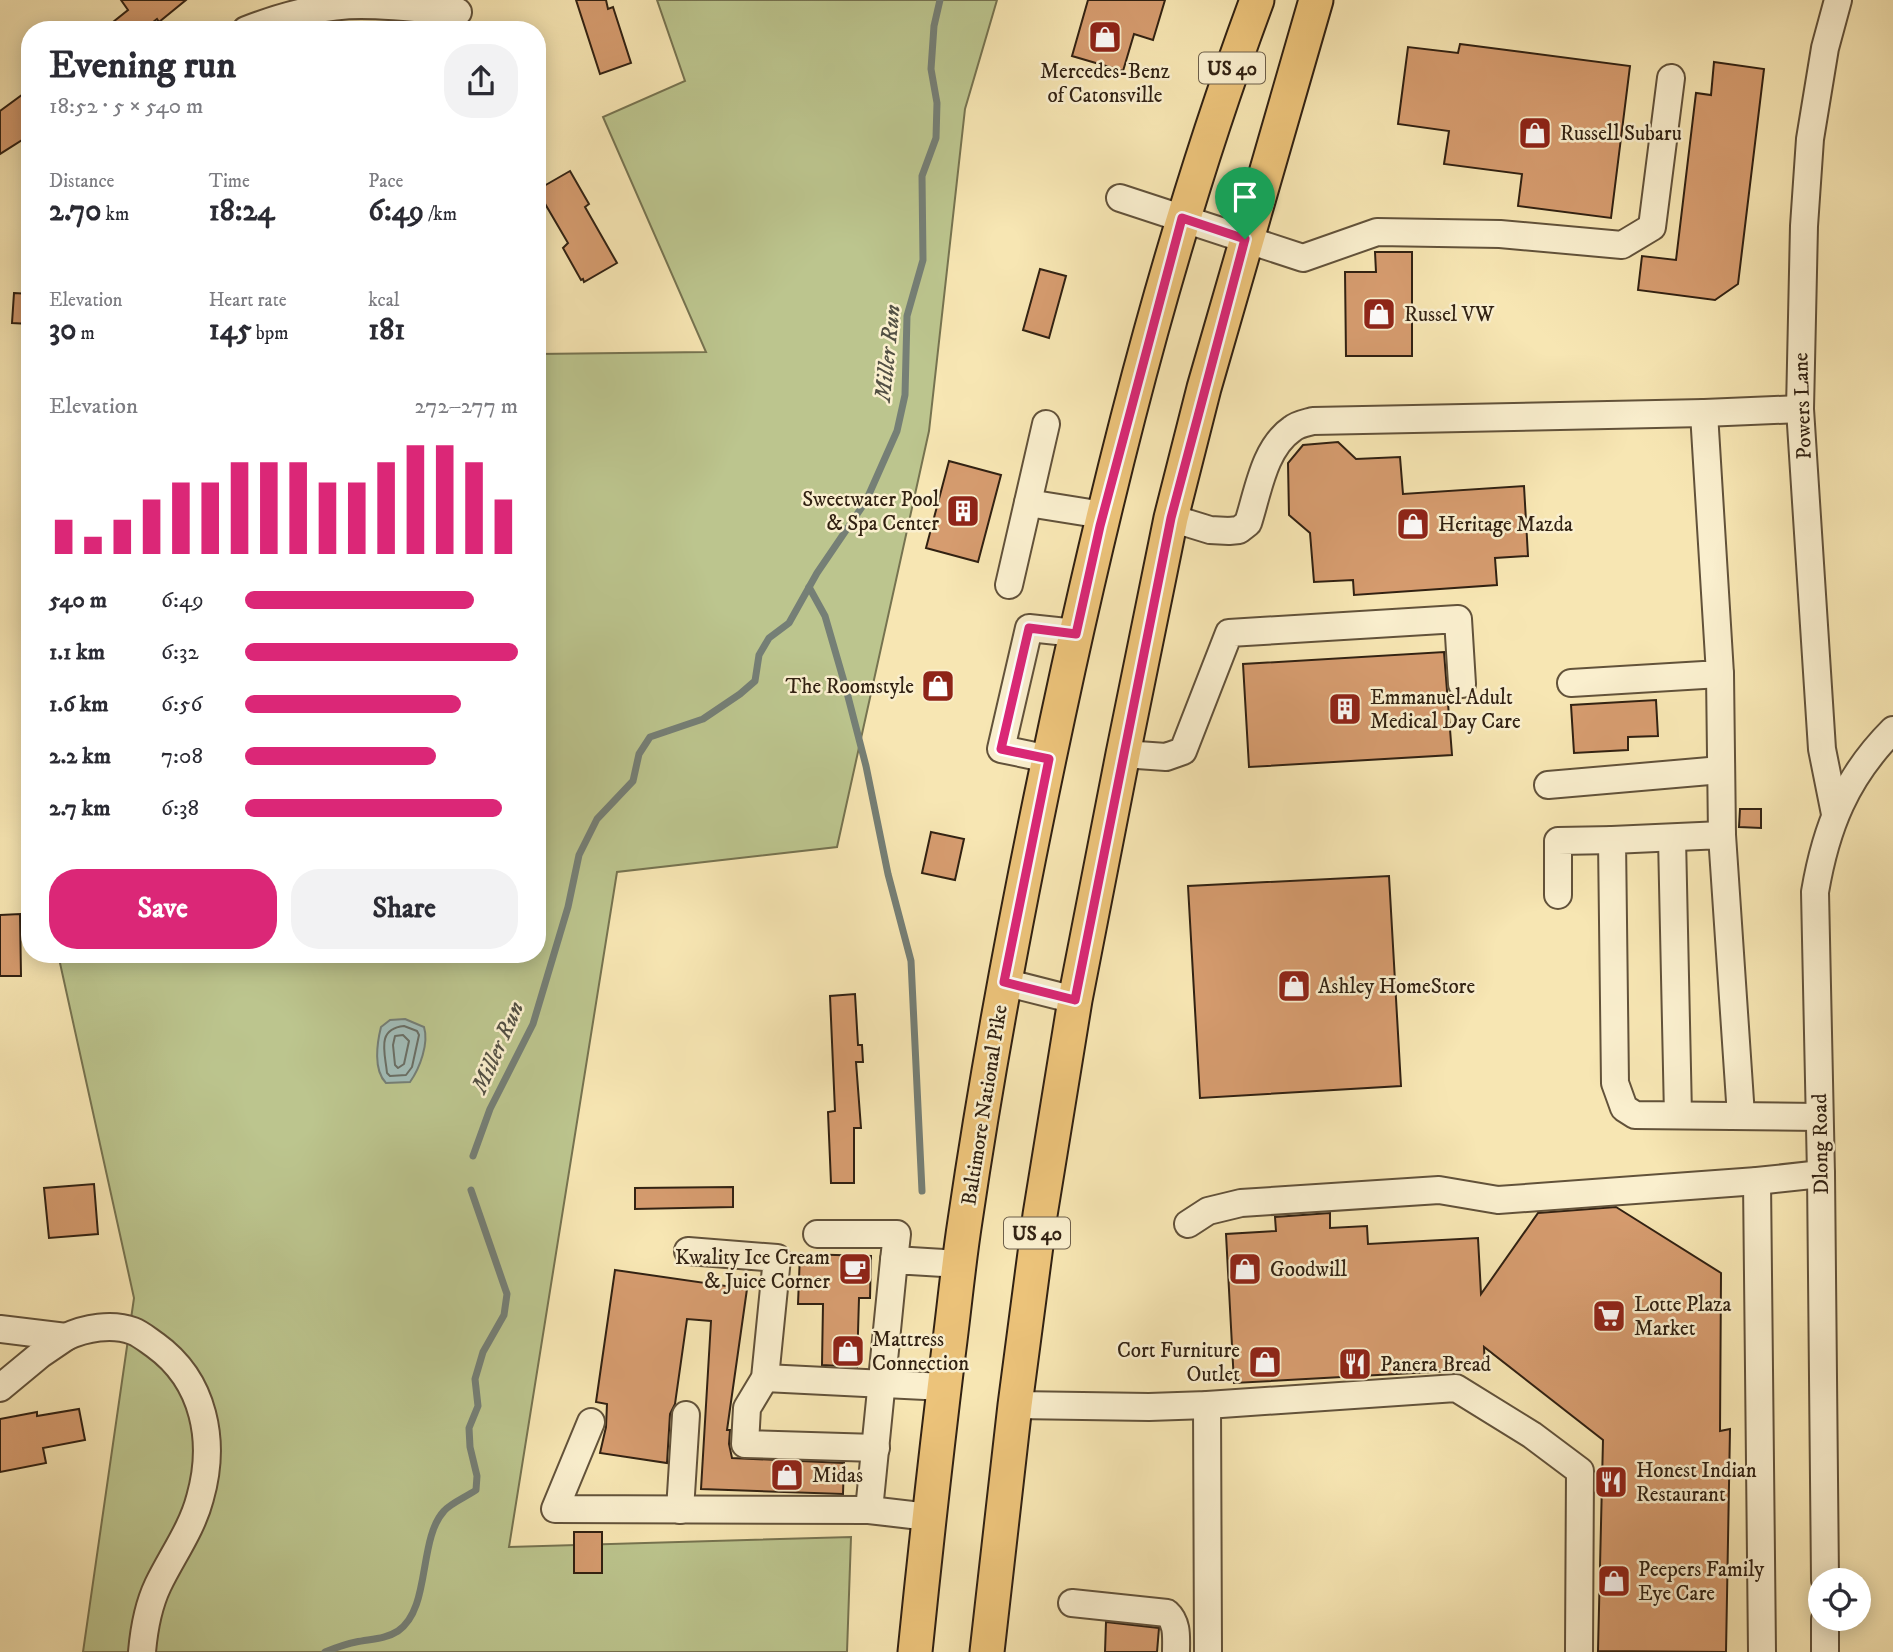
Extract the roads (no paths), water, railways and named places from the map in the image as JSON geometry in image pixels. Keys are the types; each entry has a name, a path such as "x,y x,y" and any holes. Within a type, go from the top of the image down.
{"main road":[{"name":"Baltimore National Pike","path":"915,1652 960,1264 1004,982 1049,759 1102,516 1182,218 1257,0"},
{"name":"US 40","path":"988,1652 1015,1405 1040,1214 1075,1000 1123,754 1171,518 1245,239 1316,0"}],"street":[{"name":"Powers Lane","path":"1835,814 1822,749 1800,409 1803,252 1810,139 1825,48 1838,0"},
{"path":"268,21 315,10 360,5 458,14"},
{"path":"1120,198 1303,258 1377,232 1500,234 1622,245 1652,227 1671,78"},
{"path":"1171,518 1210,530 1239,530 1248,523 1272,451 1282,436 1294,426 1313,421 1800,409"},
{"path":"1704,413 1720,674 1722,835 1741,1116"},
{"path":"1009,585 1046,424"},
{"path":"1028,503 1102,516"},
{"path":"1123,754 1166,757 1183,751 1229,633 1458,619 1462,684"},
{"path":"1049,759 1001,749 1029,628 1076,634"},
{"path":"1571,683 1720,674"},
{"name":"Dlong Road","path":"1825,1568 1815,892 1821,855 1835,814 1851,782 1877,746 1893,730"},
{"path":"1548,785 1721,770"},
{"path":"1558,895 1558,841 1722,835"},
{"path":"1672,838 1678,1115"},
{"path":"1614,840 1615,1083 1624,1108 1634,1115 1819,1117"},
{"path":"1004,982 1075,1000"},
{"path":"1188,1224 1208,1211 1241,1203 1439,1190 1499,1200 1821,1174"},
{"path":"1758,1181 1762,1652"},
{"path":"817,1234 897,1234 869,1510"},
{"path":"688,1251 777,1258 765,1378 747,1408 745,1444 876,1448"},
{"path":"894,1260 960,1264"},
{"path":"0,1388 66,1337 83,1329 108,1327 133,1331 158,1347 178,1366 197,1393 205,1419 209,1455 200,1500 157,1587 144,1630 142,1652"},
{"path":"0,1329 66,1337"},
{"path":"765,1378 945,1387"},
{"path":"1015,1405 1206,1405 1456,1388 1532,1435 1580,1471 1579,1652"},
{"path":"1072,1603 1167,1613 1174,1623 1176,1645 1208,1645 1206,1405"},
{"path":"680,1510 686,1415"},
{"path":"591,1422 555,1509 869,1510 929,1517"},
{"path":"1825,1631 1825,1652"}],"water":[{"path":"405,1019 424,1027 423,1055 410,1082 386,1083 378,1064 377,1048 381,1027 390,1020"}],"waterway":[{"name":"Miller Run","path":"473,1156 490,1109 533,1024 568,907 579,855 597,819 633,781 639,754 650,737 703,719 755,681 759,655 769,638 789,623 817,573 866,501 897,431 905,395 907,316 923,260 922,176 936,138 937,103 931,69 934,26 940,0"},
{"path":"809,587 825,616 845,685 866,766 888,874 911,961 922,1191"},
{"name":"Miller Run","path":"325,1652 388,1636 408,1621 420,1591 430,1538 436,1523 447,1508 476,1490 477,1476 470,1447 469,1428 478,1406 475,1379 483,1352 504,1315 507,1294 471,1190"}],"place":[{"name":"Mercedes-Benz of Catonsville","path":"1105,37"},
{"name":"Russell Subaru","path":"1535,133"},
{"name":"Russel VW","path":"1379,314"},
{"name":"Sweetwater Pool & Spa Center","path":"963,511"},
{"name":"Heritage Mazda","path":"1413,524"},
{"name":"The Roomstyle","path":"938,686"},
{"name":"Emmanuel Adult Medical Day Care","path":"1345,709"},
{"name":"Ashley HomeStore","path":"1294,986"},
{"name":"Kwality Ice Cream & Juice Corner","path":"855,1269"},
{"name":"Goodwill","path":"1245,1269"},
{"name":"Lotte Plaza Market","path":"1609,1316"},
{"name":"Mattress Connection","path":"848,1351"},
{"name":"Cort Furniture Outlet","path":"1265,1362"},
{"name":"Panera Bread","path":"1355,1364"},
{"name":"Midas","path":"787,1475"},
{"name":"Honest Indian Restaurant","path":"1611,1482"},
{"name":"Peepers Family Eye Care","path":"1614,1581"}]}
